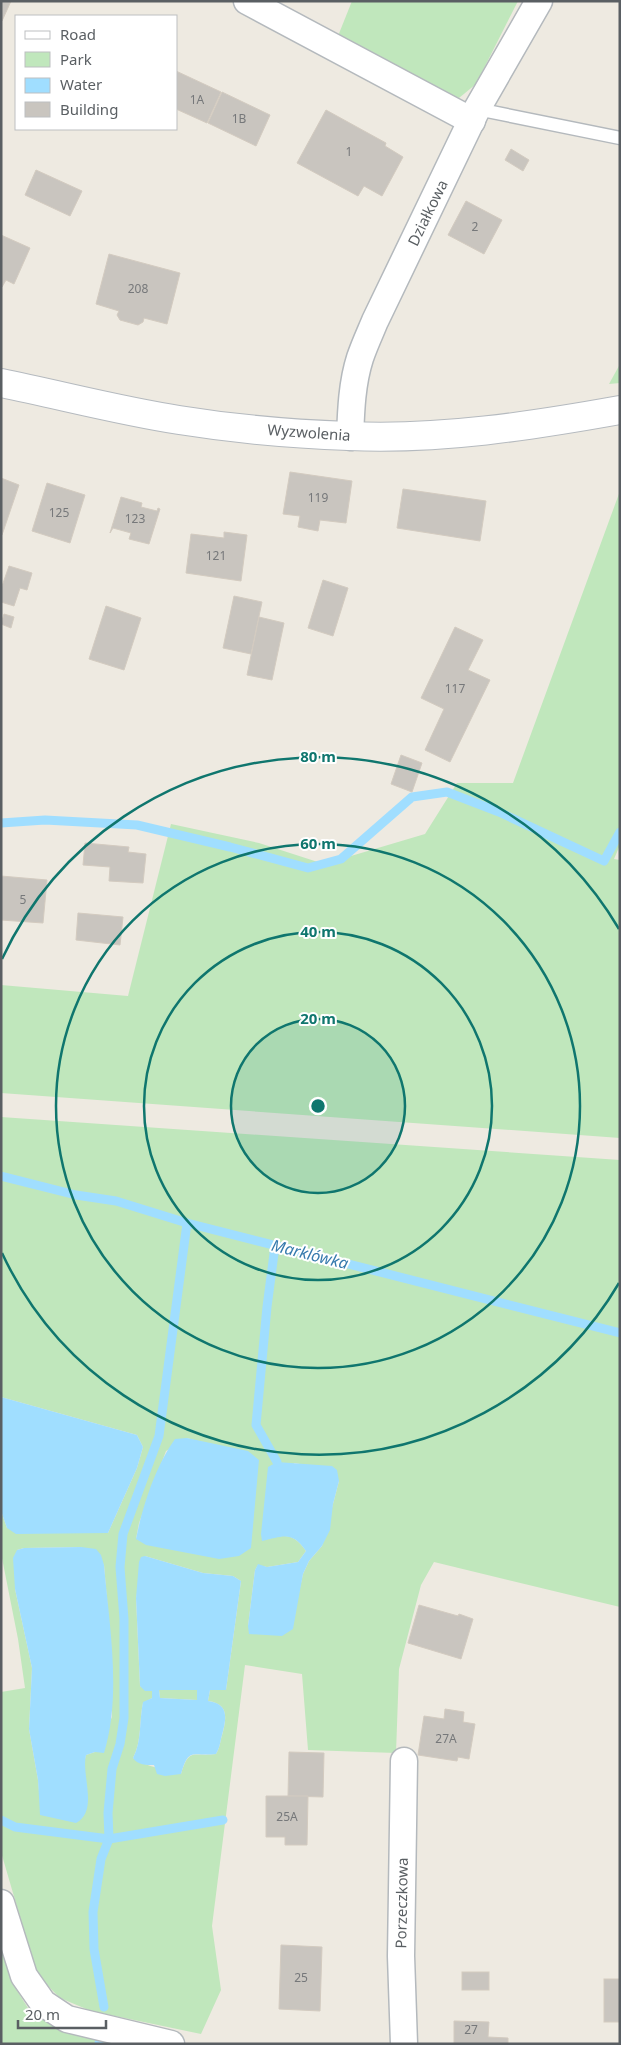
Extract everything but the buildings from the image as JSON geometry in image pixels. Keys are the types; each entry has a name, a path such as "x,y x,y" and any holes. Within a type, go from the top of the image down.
{"main road":[{"name":"Wyzwolenia","path":"1,383 179,420 266,431 350,436 444,435 542,424 620,410"}],"street":[{"path":"247,1 475,115"},
{"name":"Działkowa","path":"350,436 352,403 360,358 375,321 475,115 539,1"},
{"name":"Porzeczkowa","path":"404,1762 401,1956 404,2044"},
{"path":"1,1903 24,1976 43,2003 67,2019 134,2040 171,2044"}],"lane":[{"path":"475,115 620,138"}],"green space":[{"path":"352,1 518,1 476,84 459,98 441,92 338,36"},
{"path":"620,364 620,383 609,384"},
{"path":"620,491 620,845 614,859 620,860 620,1138 1,1093 1,985 128,996 171,824 259,843 324,864 425,834 457,783 513,783"},
{"path":"1,1117 620,1160 620,1607 434,1562 421,1585 399,1669 396,1753 308,1750 302,1674 245,1665 212,1926 221,1990 201,2034 91,2011 60,1998 37,1975 1,1852 1,1692 25,1688 18,1639 1,1553 1,1511 7,1528 108,1533 137,1468 143,1447 137,1435 1,1397","holes":["187,1438 204,1443 136,1539 139,1523 166,1451","294,1463 306,1465 339,1481 322,1546 309,1561 303,1574 299,1592 248,1626 255,1570 258,1565 267,1567 298,1562 306,1551 292,1537 282,1536 263,1540","81,1547 104,1565 112,1659 112,1717 95,1752 86,1755 84,1763 41,1815 38,1780 29,1729 32,1668 15,1589 17,1550 24,1548","145,1556 203,1573 233,1576 241,1581 226,1690 210,1690 208,1701 220,1706 225,1714 219,1747 216,1754 193,1755 190,1757 181,1774 150,1766 133,1758 139,1738 143,1703 152,1698 152,1691 140,1686 136,1598"]},
{"path":"159,1690 198,1690 197,1700 160,1698"},
{"path":"1,1946 13,1984 31,2013 73,2034 119,2044 1,2044"}],"water":[{"path":"1,1397 137,1435 143,1447 137,1468 108,1533 16,1534 7,1528 1,1511"},
{"path":"187,1438 248,1451 259,1460 251,1548 239,1556 219,1559 146,1545 136,1539 146,1500 168,1449 175,1439"},
{"path":"277,1462 332,1466 337,1470 339,1481 333,1504 330,1530 322,1546 309,1561 303,1574 293,1629 282,1636 249,1634 248,1626 255,1570 258,1564 267,1567 298,1562 306,1551 292,1538 282,1537 262,1541 261,1534 268,1467"},
{"path":"81,1547 96,1549 101,1555 104,1565 113,1659 113,1684 109,1731 104,1753 95,1752 86,1755 87,1810 76,1823 40,1815 38,1780 29,1729 32,1668 15,1589 13,1558 17,1550 24,1548"},
{"path":"145,1556 203,1573 233,1576 241,1581 226,1690 210,1690 208,1701 220,1706 225,1714 219,1747 216,1754 190,1756 181,1774 165,1776 157,1774 154,1765 145,1765 133,1758 139,1738 143,1702 152,1698 152,1691 145,1691 140,1686 136,1598 141,1557","holes":["159,1690 197,1690 197,1700 160,1698"]}],"waterway":[{"path":"1,823 45,820 137,825 308,868 341,859 412,797 447,792 499,812 604,861 620,832"},
{"name":"Marklówka","path":"1,1176 76,1195 116,1201 187,1223 620,1333"},
{"path":"104,2007 94,1949 93,1912 101,1859 109,1839 108,1813 112,1769 120,1744 124,1718 124,1619 120,1567 123,1534 159,1436 187,1223"},
{"path":"275,1246 267,1307 256,1425 277,1462"},
{"path":"1,1820 15,1827 109,1839 223,1820"}]}
